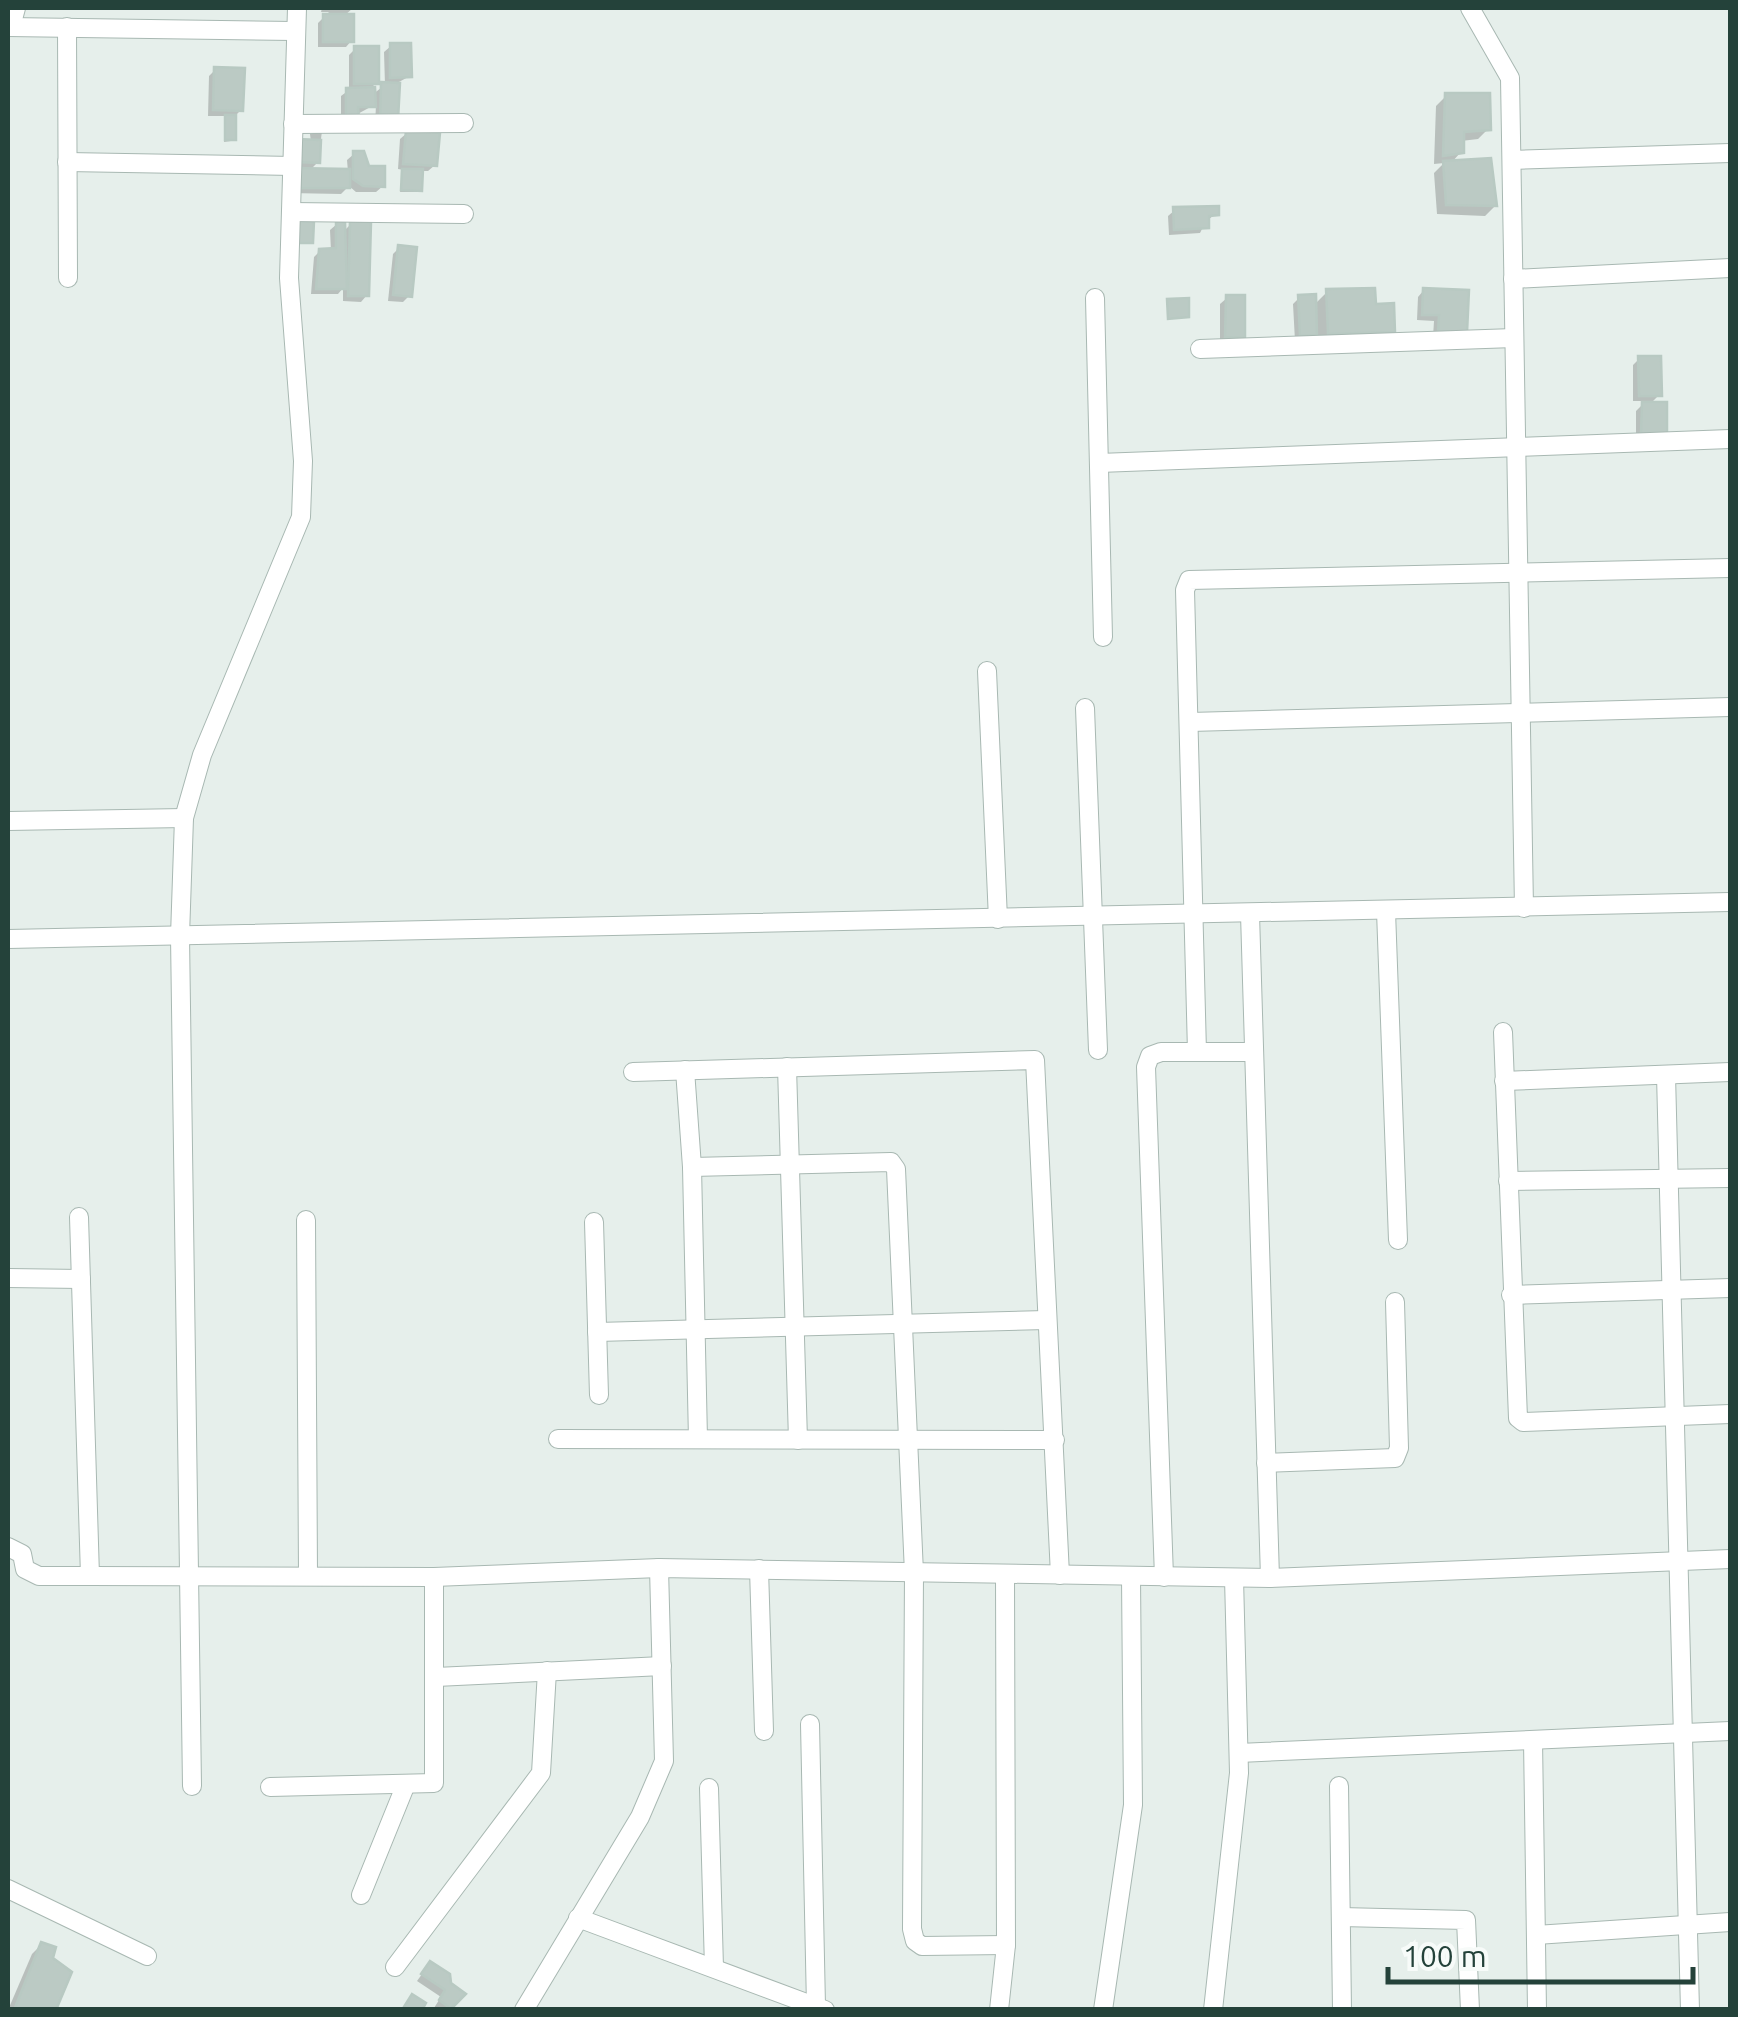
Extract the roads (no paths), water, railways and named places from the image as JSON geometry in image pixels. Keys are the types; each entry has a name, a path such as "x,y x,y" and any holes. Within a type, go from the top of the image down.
{"street":[{"path":"16,8 9,27 294,31"},
{"path":"192,1786 180,936 184,818 202,755 301,517 302,460 289,278 297,8"},
{"path":"1470,8 1510,78 1524,908"},
{"path":"68,27 68,278"},
{"path":"292,124 464,123"},
{"path":"1512,160 1730,153"},
{"path":"68,162 292,166"},
{"path":"291,212 464,214"},
{"path":"1513,279 1730,268"},
{"path":"1095,298 1103,638"},
{"path":"1200,349 1514,338"},
{"path":"1099,463 1730,439"},
{"path":"1197,1052 1185,590 1190,580 1730,568"},
{"path":"987,671 998,919"},
{"path":"1190,722 1730,706"},
{"path":"1085,708 1098,1050"},
{"path":"8,820 184,818"},
{"path":"8,939 1730,902"},
{"path":"1386,911 1398,1240"},
{"path":"1250,914 1270,1578"},
{"path":"1503,1032 1516,1408 1523,1422 1730,1414"},
{"path":"1164,1578 1146,1067 1150,1056 1162,1052 1254,1052"},
{"path":"633,1072 1035,1060 1060,1575"},
{"path":"788,1067 798,1440"},
{"path":"684,1070 692,1167 698,1439"},
{"path":"1504,1081 1730,1072"},
{"path":"1666,1075 1690,2010"},
{"path":"692,1167 892,1162 896,1169 914,1573 912,1928 915,1941 922,1946 1006,1944"},
{"path":"1508,1181 1730,1178"},
{"path":"79,1217 90,1576"},
{"path":"306,1220 308,1576"},
{"path":"594,1222 599,1396"},
{"path":"8,1278 81,1279"},
{"path":"1511,1296 1730,1288"},
{"path":"1266,1463 1396,1458 1399,1448 1394,1302"},
{"path":"597,1332 1046,1320"},
{"path":"558,1439 1055,1440"},
{"path":"8,1547 22,1554 25,1569 33,1575 192,1577 434,1577 658,1568 1270,1578 1730,1559"},
{"path":"524,2010 640,1817 664,1761 658,1568"},
{"path":"759,1569 764,1731"},
{"path":"999,2010 1006,1944 1005,1574"},
{"path":"270,1788 434,1783 434,1577"},
{"path":"1103,2010 1132,1805 1131,1577"},
{"path":"1213,2010 1238,1753 1234,1578"},
{"path":"436,1677 662,1666"},
{"path":"395,1966 541,1773 547,1672"},
{"path":"578,1918 820,2008 810,1724"},
{"path":"1238,1753 1730,1731"},
{"path":"1533,1740 1538,2010"},
{"path":"361,1895 406,1784"},
{"path":"1340,1786 1342,2010"},
{"path":"709,1788 714,1968"},
{"path":"8,1889 147,1956"},
{"path":"1341,1917 1466,1920 1470,2010"},
{"path":"1536,1936 1730,1922"}]}
